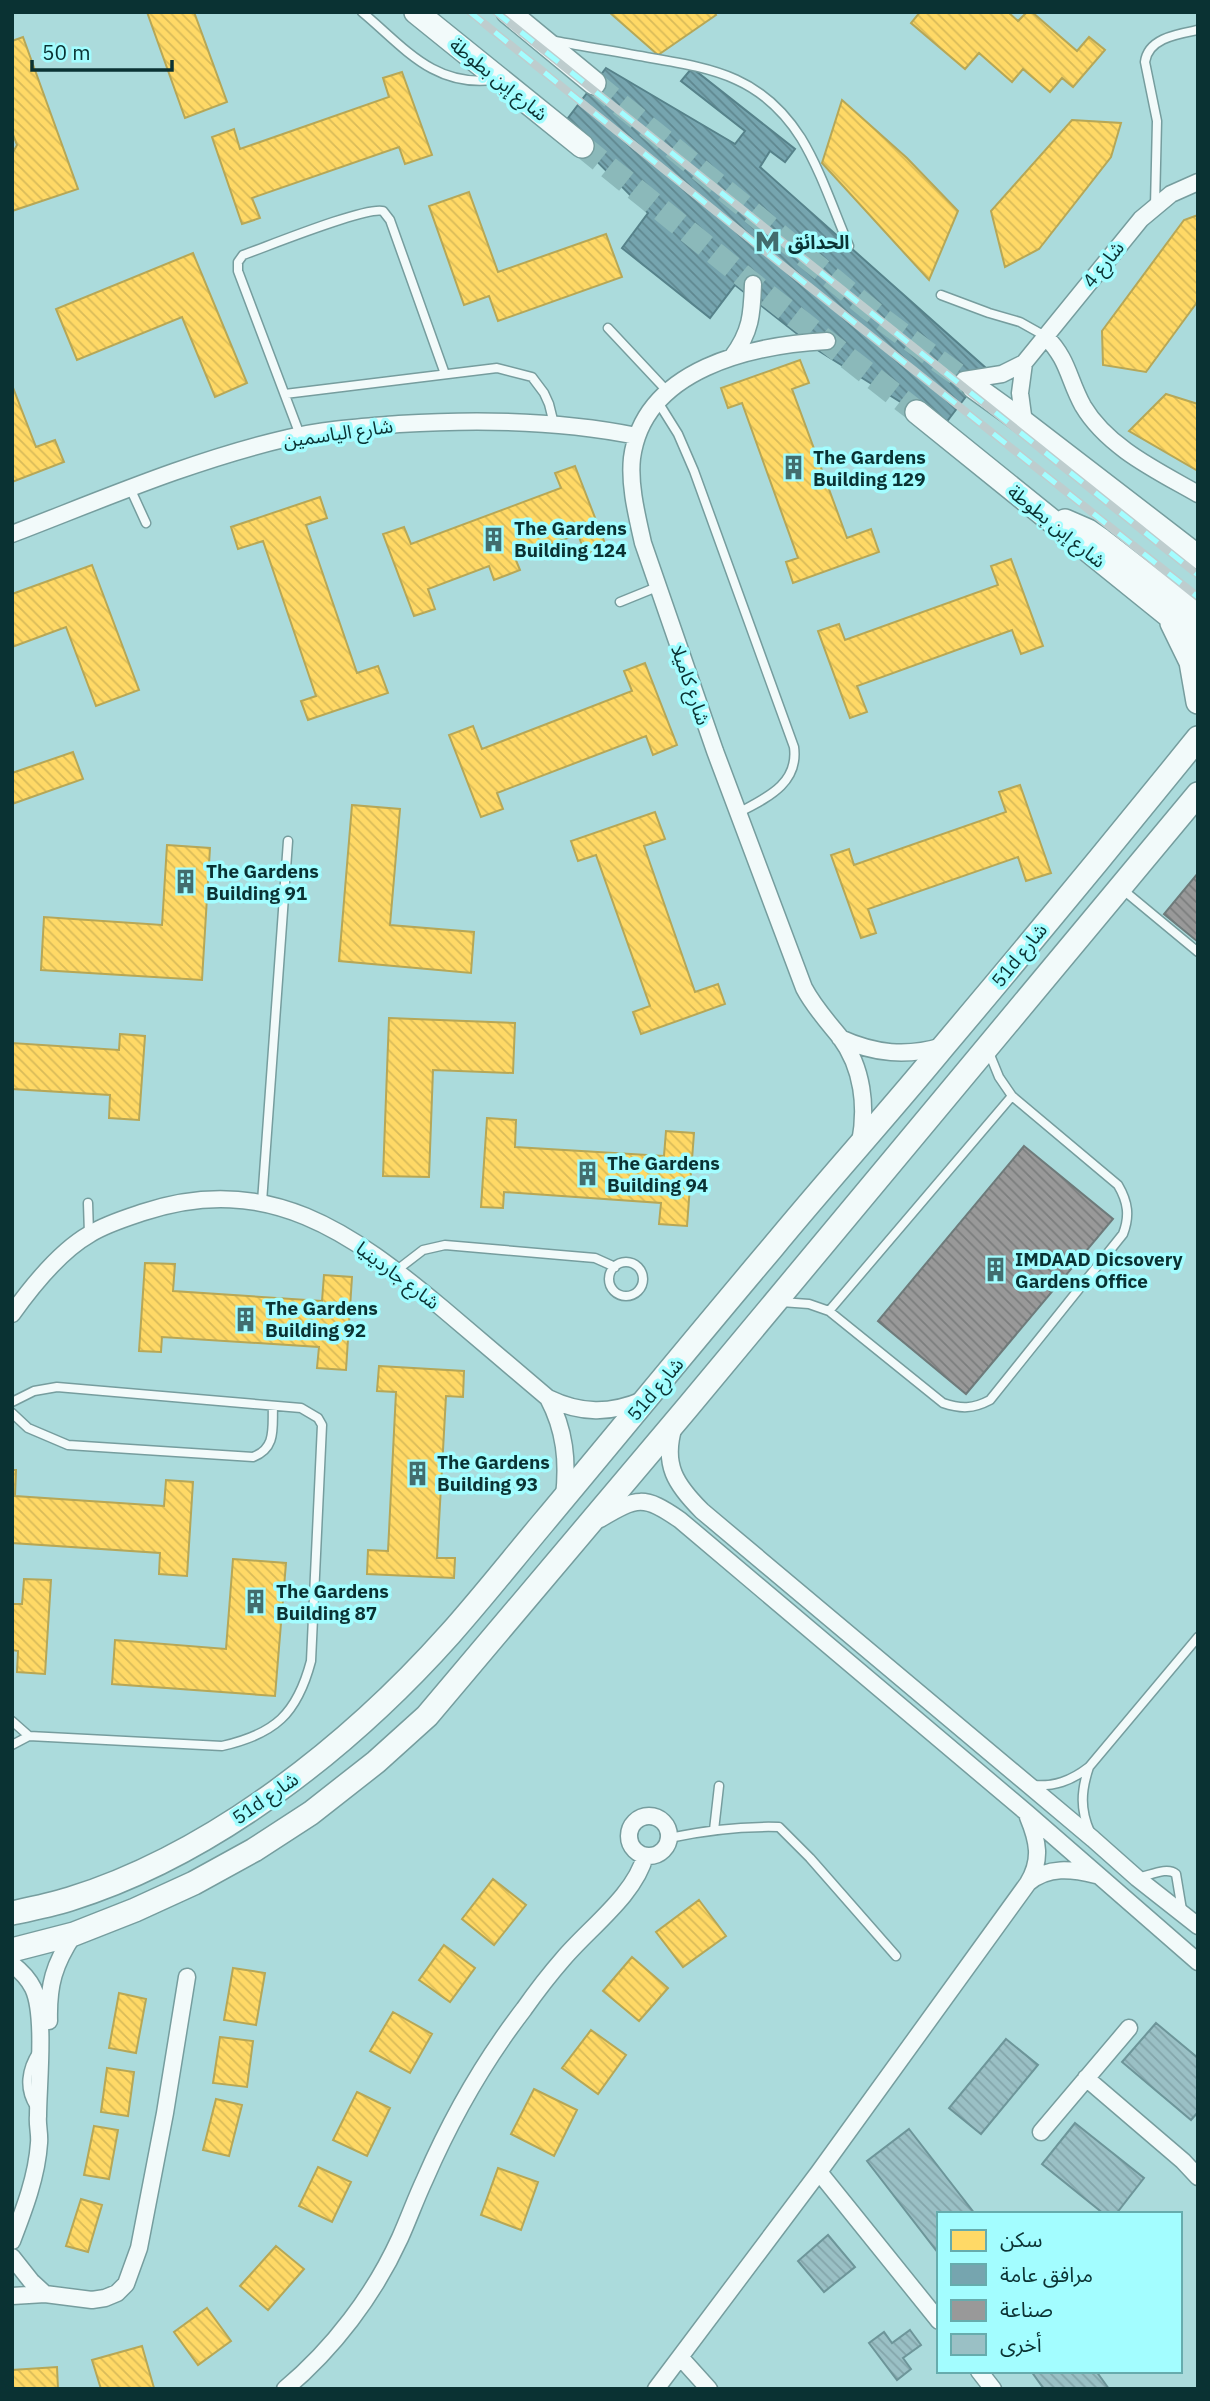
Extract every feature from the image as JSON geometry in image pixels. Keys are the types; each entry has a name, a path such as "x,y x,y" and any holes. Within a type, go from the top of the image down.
{"street":[{"name":"شارع إبن بطوطة","path":"416,12 582,146"},
{"path":"508,12 594,83"},
{"name":"شارع 4","path":"1024,363 1131,230 1171,194 1198,182"},
{"path":"732,357 743,343 750,326 753,284"},
{"path":"1045,336 1061,355 1083,406 1102,430 1123,448 1198,494"},
{"name":"شارع كاميلا","path":"827,341 775,346 732,357 687,378 663,397 645,420 637,436 632,459 636,513 657,587 738,813 804,988 851,1055 863,1093 864,1119 860,1146"},
{"path":"969,384 1002,374 1024,363"},
{"path":"1024,363 1020,393 1024,422"},
{"path":"969,384 1024,422 1198,557"},
{"name":"شارع إبن بطوطة","path":"917,412 1198,639"},
{"name":"شارع الياسمين","path":"12,534 182,469 300,435 362,426 433,422 554,424 637,436"},
{"path":"1045,517 1088,531 1198,615"},
{"path":"1167,615 1191,662 1198,702"},
{"name":"51d شارع","path":"12,1913 71,1899 116,1881 184,1850 265,1801 339,1742 448,1636 945,1045 1197,734"},
{"name":"51d شارع","path":"12,1950 74,1934 135,1910 194,1883 254,1850 311,1813 376,1762 427,1716 1198,793"},
{"path":"841,1038 859,1046 898,1053 930,1050 945,1045"},
{"name":"شارع جاردينيا","path":"12,1314 32,1286 89,1234 162,1206 197,1200 262,1202 312,1218 368,1249 397,1270 548,1398 564,1406 597,1412 624,1408 647,1398"},
{"name":"شارع جاردينيا","path":"548,1398 565,1444 567,1471 564,1497"},
{"path":"676,1420 670,1439 672,1473 682,1491 702,1511 1137,1878 1198,1926"},
{"path":"587,1526 629,1504 648,1501 659,1505 1027,1813 1198,1962"},
{"path":"656,2389 819,2172 1028,1883 1034,1872 1038,1849 1037,1837 1027,1813"},
{"path":"648,1816 657,1818 668,1829 669,1838 667,1846 654,1856 638,1853 629,1839 634,1823 648,1816"},
{"path":"285,2389 308,2369 360,2308 400,2239 453,2120 486,2064 563,1958 635,1881 645,1856"},
{"path":"1028,1883 1036,1876 1059,1870 1098,1875"},
{"path":"12,2241 17,2216 47,2121 50,2081 48,2008 51,1980 56,1964 74,1934"},
{"path":"12,1964 25,1975 38,2004 40,2141"},
{"path":"12,2296 45,2294 92,2300 117,2293 126,2284 132,2272 165,2113 187,1977"},
{"path":"1041,2132 1129,2028"},
{"path":"1086,2078 1198,2177"},
{"path":"819,2172 937,2319"},
{"path":"12,2257 45,2294"},
{"path":"681,2358 709,2389"},
{"path":"981,2373 993,2389"}],"lane":[{"path":"362,12 431,70 470,81 498,79"},
{"path":"1155,206 1157,121 1146,56 1148,50 1157,42 1198,30"},
{"path":"541,39 698,66 724,73 748,85 769,100 787,118 802,140 849,246"},
{"path":"300,435 238,271 243,255 375,210 383,211 390,220 444,374"},
{"path":"941,295 966,306 1020,322 1045,336"},
{"path":"608,327 663,397 694,471 794,747 794,765 782,786 771,796 738,813"},
{"path":"285,394 497,368 532,377 550,404 554,424"},
{"path":"130,488 146,523"},
{"path":"620,602 657,587"},
{"path":"262,1202 288,841"},
{"path":"1120,887 1198,951"},
{"path":"775,1302 809,1304 829,1311 943,1403 959,1408 976,1407 990,1400 1123,1234 1128,1212 1125,1196 1118,1185 1012,1096 999,1077 987,1048"},
{"path":"829,1311 1012,1096"},
{"path":"88,1203 89,1234"},
{"path":"397,1270 424,1250 445,1245 595,1258 615,1267 627,1262 639,1268 643,1280 638,1292 625,1296 613,1290 609,1278 615,1267"},
{"path":"12,1402 34,1391 57,1387 301,1408 318,1418 322,1425 311,1661 304,1686 291,1709 271,1728 248,1740 222,1746 29,1735 12,1745"},
{"path":"12,1413 28,1427 68,1445 253,1457 263,1453 268,1447 273,1406"},
{"path":"1028,1784 1043,1786 1066,1782 1089,1767 1198,1637"},
{"path":"12,1721 29,1735"},
{"path":"1089,1767 1082,1791 1082,1805 1083,1816 1093,1839"},
{"path":"714,1830 719,1786"},
{"path":"669,1838 746,1826 779,1827 810,1858 896,1956"},
{"path":"1137,1878 1167,1870 1174,1872 1182,1913"}],"building: سكن":[{"path":"147,12 194,12 227,102 185,118"},
{"path":"609,12 714,12 716,15 658,55"},
{"path":"920,12 1008,12 1018,21 1027,12 1032,12 1077,51 1089,37 1105,50 1073,87 1062,78 1050,92 1023,69 1012,82 979,53 965,69 911,23"},
{"path":"23,37 78,189 12,211 12,154 17,145 12,132 12,41"},
{"path":"402,72 432,155 405,164 399,147 252,198 260,218 242,224 212,137 234,129 240,149 389,97 383,78"},
{"path":"842,100 907,158 958,211 929,280 822,163"},
{"path":"1072,120 1121,123 1111,157 1039,249 1005,267 991,211"},
{"path":"469,192 498,272 606,234 622,277 498,321 489,296 464,305 429,206"},
{"path":"1198,215 1198,301 1146,372 1103,365 1102,331 1184,220"},
{"path":"193,253 247,383 215,397 182,317 77,360 56,309"},
{"name":"The Gardens Building 129","path":"800,360 809,383 792,389 847,538 871,529 879,552 793,583 786,562 798,558 742,403 728,408 721,388"},
{"path":"12,385 36,447 55,440 64,462 12,482"},
{"path":"1166,394 1198,404 1198,471 1129,431"},
{"name":"The Gardens Building 124","path":"575,466 606,546 585,554 578,534 515,558 520,570 494,580 489,566 428,589 435,609 414,616 383,534 404,527 411,544 561,488 555,473"},
{"path":"320,497 327,518 306,525 357,673 378,666 388,693 308,720 301,701 316,696 263,541 238,549 231,527"},
{"path":"1011,559 1043,646 1021,654 1012,630 857,686 867,712 850,718 818,631 839,624 845,640 998,585 991,566"},
{"path":"92,565 139,690 96,706 66,627 12,647 12,594"},
{"path":"645,663 677,745 653,755 646,736 497,793 503,809 481,817 449,735 473,726 482,749 632,691 624,671"},
{"path":"73,752 83,779 12,804 12,773"},
{"path":"1020,785 1051,873 1026,881 1018,857 868,909 876,933 861,938 831,855 849,849 854,865 1006,812 999,792"},
{"path":"352,805 400,809 390,925 474,932 471,973 339,961"},
{"path":"655,812 665,839 644,846 695,992 718,984 725,1004 641,1034 633,1012 650,1006 596,855 578,861 571,841"},
{"name":"The Gardens Building 91","path":"167,845 210,848 202,980 41,970 44,917 162,925"},
{"path":"389,1018 515,1023 513,1073 433,1070 429,1177 383,1176"},
{"path":"120,1034 145,1036 139,1120 109,1118 110,1095 12,1089 12,1043 119,1050"},
{"name":"The Gardens Building 94","path":"487,1118 516,1120 515,1147 664,1156 666,1131 694,1133 687,1226 659,1224 661,1203 504,1192 503,1208 481,1207"},
{"name":"The Gardens Building 92","path":"145,1263 175,1264 173,1291 322,1301 324,1275 352,1277 346,1370 317,1368 319,1347 162,1337 161,1352 139,1351"},
{"name":"The Gardens Building 93","path":"379,1366 464,1371 463,1397 446,1396 437,1558 455,1558 454,1578 367,1574 368,1550 388,1551 396,1392 377,1391"},
{"path":"12,1470 16,1470 15,1496 164,1506 166,1480 193,1482 187,1576 159,1574 160,1553 12,1543"},
{"name":"The Gardens Building 87","path":"233,1559 286,1563 275,1696 112,1684 115,1640 226,1649"},
{"path":"24,1579 51,1580 45,1674 17,1672 18,1651 12,1650 12,1604 22,1604"},
{"path":"493,1879 526,1905 494,1945 462,1919"},
{"path":"699,1900 726,1936 683,1967 656,1932"},
{"path":"444,1945 475,1968 450,2002 419,1980"},
{"path":"632,1957 668,1988 639,2021 603,1991"},
{"path":"233,1968 265,1973 256,2025 224,2020"},
{"path":"119,1993 146,1999 136,2053 109,2048"},
{"path":"393,2012 432,2034 410,2073 370,2051"},
{"path":"591,2030 626,2055 598,2094 562,2068"},
{"path":"220,2037 253,2041 247,2087 213,2083"},
{"path":"107,2068 134,2072 128,2116 101,2112"},
{"path":"534,2089 577,2110 554,2156 511,2134"},
{"path":"357,2092 390,2108 367,2156 333,2140"},
{"path":"216,2099 242,2105 229,2156 203,2150"},
{"path":"94,2126 118,2130 109,2179 84,2175"},
{"path":"318,2167 351,2182 332,2222 299,2206"},
{"path":"498,2168 538,2182 521,2230 481,2215"},
{"path":"81,2199 102,2205 88,2252 66,2246"},
{"path":"276,2246 304,2269 268,2310 240,2286"},
{"path":"207,2308 231,2341 198,2365 174,2332"},
{"path":"142,2346 154,2388 101,2389 92,2360"},
{"path":"57,2367 58,2389 12,2389 12,2370"}],"building: مرافق عامة":[{"path":"606,68 735,144 745,131 681,81 692,68 795,149 785,162 770,151 760,167 987,369 942,428 819,351 735,285 710,318 622,248 648,213 562,126"}],"building: صناعة":[{"path":"1198,873 1198,942 1164,914"},
{"name":"IMDAAD Dicsovery Gardens Office","path":"1024,1146 1113,1219 966,1394 878,1321"}],"building: أخرى":[{"path":"1156,2023 1198,2058 1198,2112 1191,2120 1122,2062"},
{"path":"1006,2039 1038,2065 981,2134 949,2108"},
{"path":"1075,2123 1144,2178 1118,2212 1102,2212 1042,2164"},
{"path":"909,2129 973,2212 937,2212 937,2251 867,2161"},
{"path":"828,2235 855,2267 824,2292 798,2261"},
{"path":"910,2330 921,2345 903,2358 911,2369 897,2380 869,2343 884,2332 892,2343"},
{"path":"1032,2373 1097,2373 1109,2389 1044,2389"}],"tunnel":[{"path":"594,83 879,317 974,387"},
{"path":"582,146 917,412"}],"railway":[{"path":"470,12 1198,597"},
{"path":"496,12 1198,575"}],"place":[{"name":"الحدائق","path":"768,242"},
{"name":"The Gardens Building 129","path":"793,468"},
{"name":"The Gardens Building 124","path":"494,539"},
{"name":"The Gardens Building 91","path":"186,882"},
{"name":"The Gardens Building 94","path":"587,1174"},
{"name":"IMDAAD Dicsovery Gardens Office","path":"995,1270"},
{"name":"The Gardens Building 92","path":"245,1319"},
{"name":"The Gardens Building 93","path":"417,1473"},
{"name":"The Gardens Building 87","path":"256,1602"}]}
